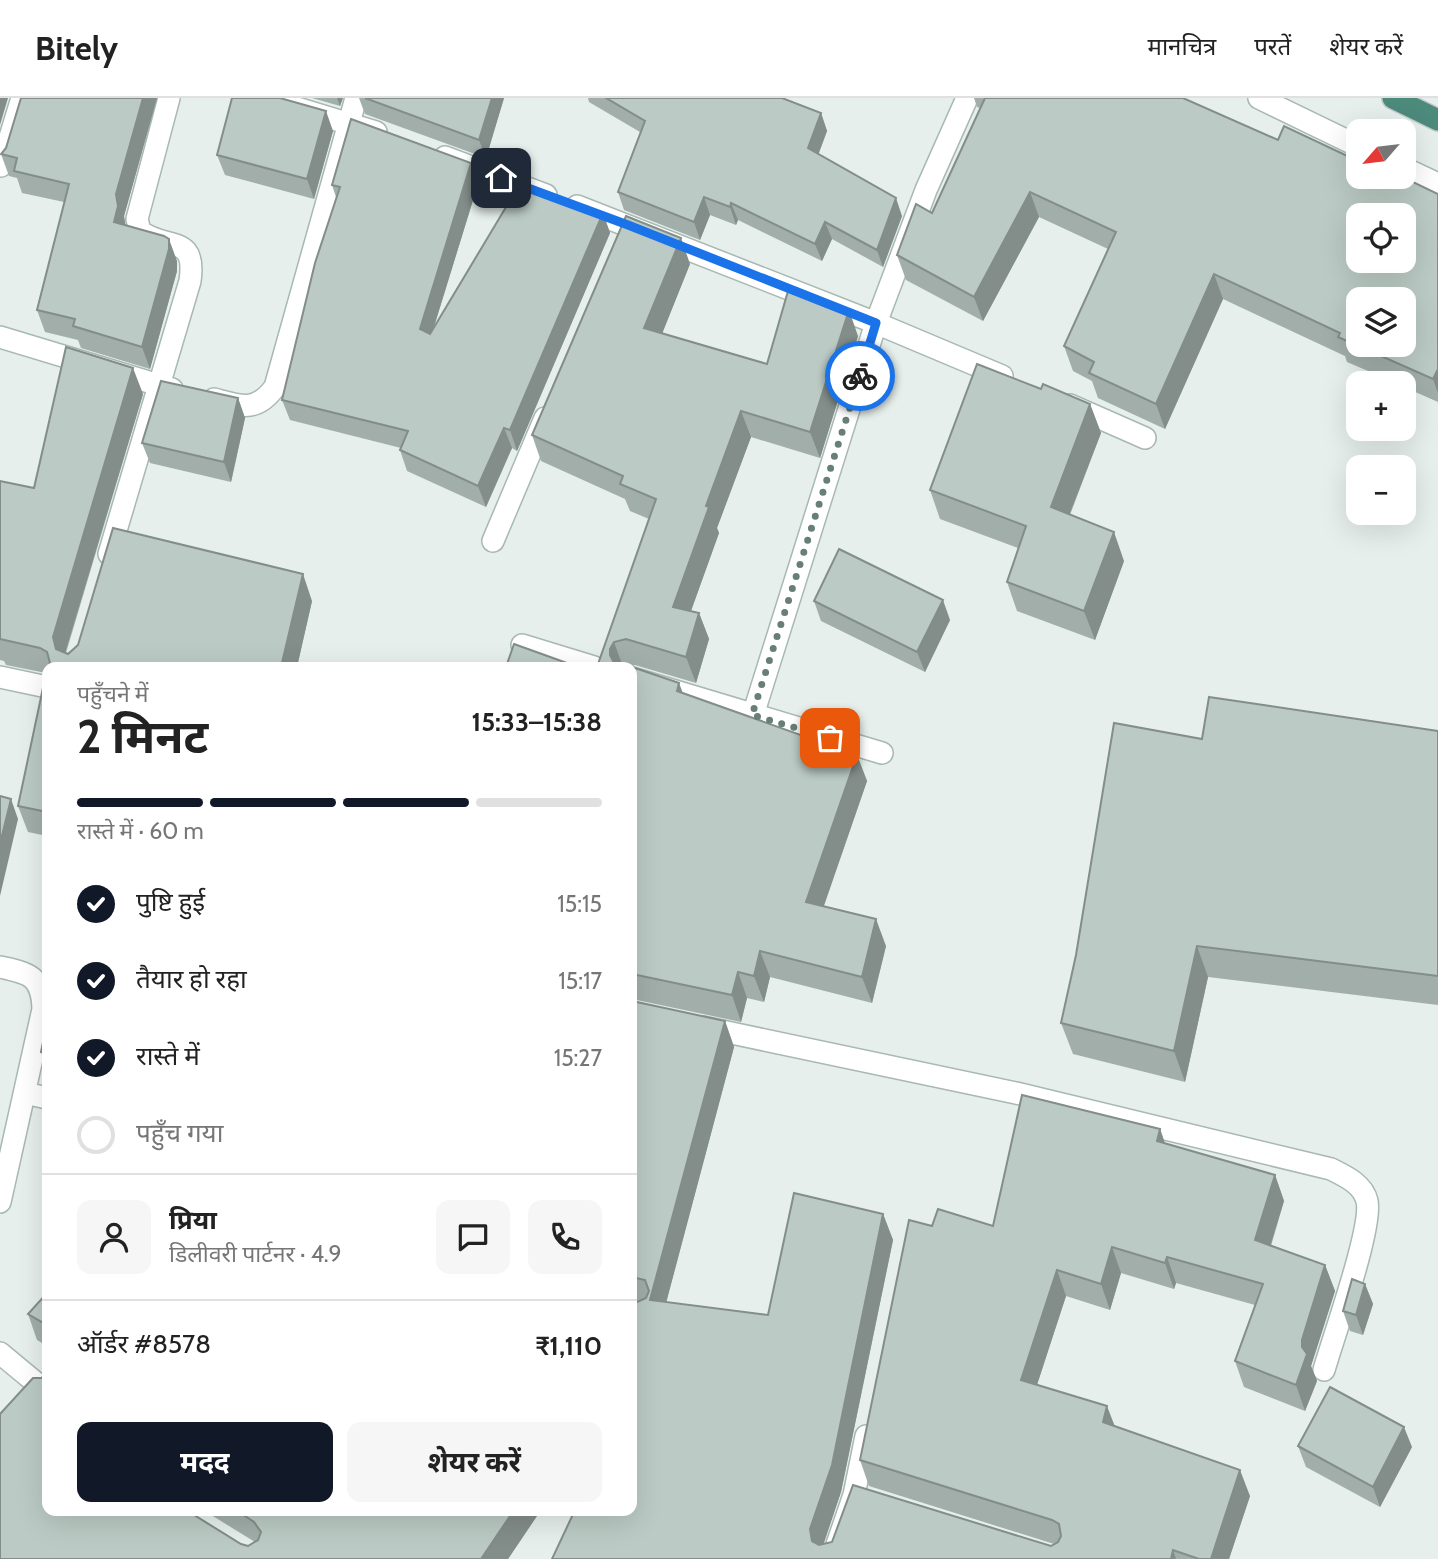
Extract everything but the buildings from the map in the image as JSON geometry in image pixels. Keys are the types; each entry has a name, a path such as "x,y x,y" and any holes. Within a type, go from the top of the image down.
{"highway":[{"path":"1393,98 1438,120"}],"street":[{"path":"1,166 22,98"},
{"path":"103,573 193,264 188,253 178,244 149,239 140,231 137,219 169,98"},
{"path":"264,98 349,122 400,141"},
{"path":"0,337 159,386 240,405 255,405 266,400 275,387 356,98"},
{"path":"752,715 876,323 926,190 967,98"},
{"path":"1259,98 1346,140"},
{"path":"425,150 628,225 1019,383"},
{"path":"1416,174 1438,184"},
{"path":"617,250 628,225"},
{"path":"1057,399 1145,438"},
{"path":"493,541 552,402"},
{"path":"522,645 578,662"},
{"path":"0,677 42,686"},
{"path":"637,680 882,753"},
{"path":"0,967 20,971 35,979 42,991"},
{"path":"0,1202 42,1014"},
{"path":"685,1023 1016,1093 1331,1169 1356,1183 1367,1200 1367,1225 1324,1370"},
{"path":"25,1093 42,1097"},
{"path":"0,1353 42,1387"},
{"path":"832,1559 853,1495 870,1416"},
{"path":"853,1495 878,1503"}],"way so far":[{"path":"830,738 752,715 860,376"}],"route":[{"path":"501,178 876,323 860,376"}]}
